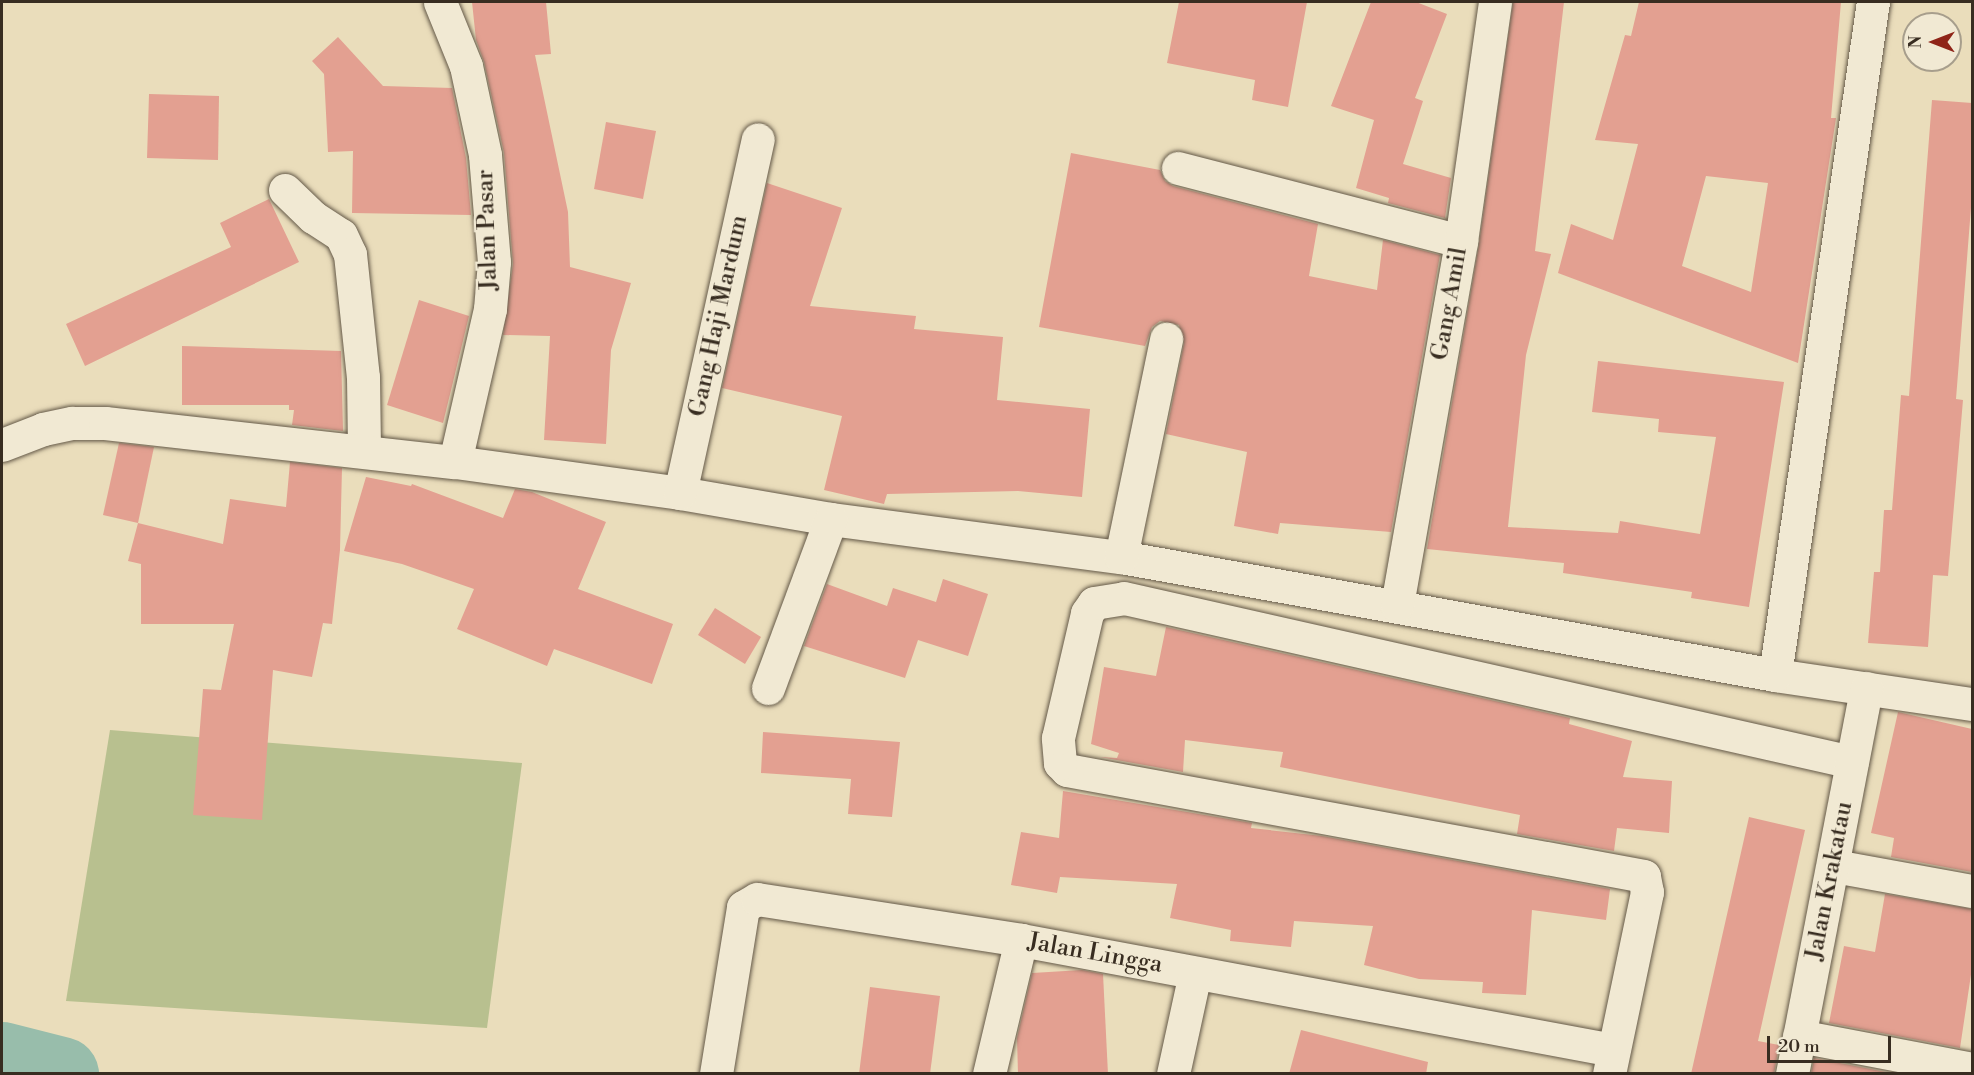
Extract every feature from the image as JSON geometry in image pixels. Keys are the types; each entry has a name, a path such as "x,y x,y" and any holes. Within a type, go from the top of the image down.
{"street":[{"name":"Jalan Pasar","path":"440,2 466,66 485,155 494,262 490,309 454,462"},
{"name":"Gang Amil","path":"1397,604 1461,241 1495,2"},
{"path":"1775,675 1874,2"},
{"name":"Gang Haji Mardum","path":"680,493 758,139"},
{"path":"1178,168 1461,241"},
{"path":"285,190 313,217 341,235 350,254 363,376 364,451"},
{"path":"1121,557 1166,339"},
{"path":"2,445 52,427 105,423 454,462 680,493 831,519 1121,557 1397,604 1775,675 1972,704"},
{"path":"768,688 831,519"},
{"path":"1611,1062 1647,892 1644,876 1067,770 1060,763 1058,738 1087,613 1103,600 1124,598 1852,762"},
{"name":"Jalan Krakatau","path":"1792,1074 1834,866 1866,688"},
{"path":"1834,866 1972,891"},
{"name":"Jalan Lingga","path":"716,1074 742,914 752,900 1021,940 1195,973 1611,1062"},
{"path":"989,1074 1021,940"},
{"path":"1173,1074 1195,973"},
{"path":"1799,1036 1972,1069"}],"green space":[{"path":"110,730 522,763 487,1028 66,1001"}],"building":[{"path":"472,2 546,2 551,54 535,55 568,212 570,267 631,283 611,350 606,444 544,440 550,336 503,335 513,264 504,153 484,62 476,40"},
{"path":"1179,2 1307,2 1288,107 1252,100 1255,80 1167,63"},
{"path":"1371,2 1416,2 1447,14 1415,98 1423,101 1403,164 1451,178 1445,218 1388,203 1389,198 1356,188 1374,120 1331,106"},
{"path":"1513,2 1564,2 1535,251 1551,254 1526,355 1508,527 1618,533 1620,521 1700,534 1716,437 1658,432 1659,419 1592,412 1598,361 1784,382 1749,607 1691,598 1692,592 1563,573 1564,563 1427,549 1479,244"},
{"path":"1639,2 1841,2 1831,118 1836,118 1798,363 1558,273 1571,224 1613,240 1638,144 1595,140 1625,35 1631,36","holes":["1706,176 1768,183 1751,292 1682,266"]},
{"path":"338,37 383,86 452,88 466,158 471,215 352,213 353,151 328,152 324,74 312,61"},
{"path":"149,94 219,96 218,160 147,158"},
{"path":"1932,100 1972,103 1972,195 1956,399 1963,400 1948,576 1933,575 1928,647 1868,643 1874,572 1880,572 1884,510 1892,510 1901,395 1909,396"},
{"path":"606,122 656,131 643,199 594,189"},
{"path":"1071,153 1160,170 1165,181 1173,186 1318,224 1309,276 1377,290 1383,240 1440,255 1391,532 1280,523 1278,534 1234,526 1247,452 1166,434 1184,343 1179,325 1160,321 1152,327 1145,346 1039,327"},
{"path":"767,183 842,208 810,306 916,316 914,329 1003,337 997,400 1090,409 1082,497 1018,491 887,494 884,504 824,490 842,416 722,388"},
{"path":"269,199 299,262 85,366 66,324 231,247 220,223"},
{"path":"419,300 469,316 443,423 387,405"},
{"path":"182,346 341,351 343,431 292,425 294,410 289,410 289,405 182,405"},
{"path":"119,443 154,447 138,523 103,515"},
{"path":"290,462 342,468 340,550 332,624 323,623 312,677 273,670 262,820 193,815 203,689 221,690 234,624 141,624 141,564 128,561 138,523 223,544 230,499 286,507"},
{"path":"366,477 411,486 412,484 503,518 515,489 532,492 606,522 578,589 673,624 652,684 554,649 547,666 457,629 474,589 402,564 344,551"},
{"path":"943,579 988,594 968,656 918,640 905,678 804,646 827,584 887,606 893,588 936,602"},
{"path":"715,608 761,637 745,664 698,635"},
{"path":"1166,627 1570,718 1569,724 1632,741 1623,777 1672,781 1669,833 1617,828 1614,851 1517,834 1520,815 1280,767 1283,752 1185,740 1183,772 1100,757 1117,758 1119,753 1091,744 1104,667 1156,676"},
{"path":"1898,712 1972,729 1972,872 1891,857 1894,838 1871,833"},
{"path":"763,732 900,742 892,817 848,814 851,779 761,773"},
{"path":"1063,791 1252,823 1251,828 1322,836 1610,889 1606,920 1532,910 1526,995 1482,993 1483,982 1419,979 1364,965 1373,926 1294,921 1291,947 1230,941 1231,930 1170,918 1177,884 1060,877 1057,893 1011,885 1021,832 1059,838"},
{"path":"1749,817 1805,830 1758,1041 1779,1045 1774,1074 1691,1074"},
{"path":"1885,894 1972,909 1972,968 1960,1048 1829,1023 1844,946 1875,952"},
{"path":"1082,970 1103,974 1108,1074 1018,1074 1017,1038 1032,973"},
{"path":"870,987 940,996 930,1074 859,1074"},
{"path":"1301,1030 1428,1062 1426,1074 1289,1074"},
{"path":"1814,1058 1896,1074 1811,1074"}],"waterway":[{"path":"2,1059 61,1074"}]}
